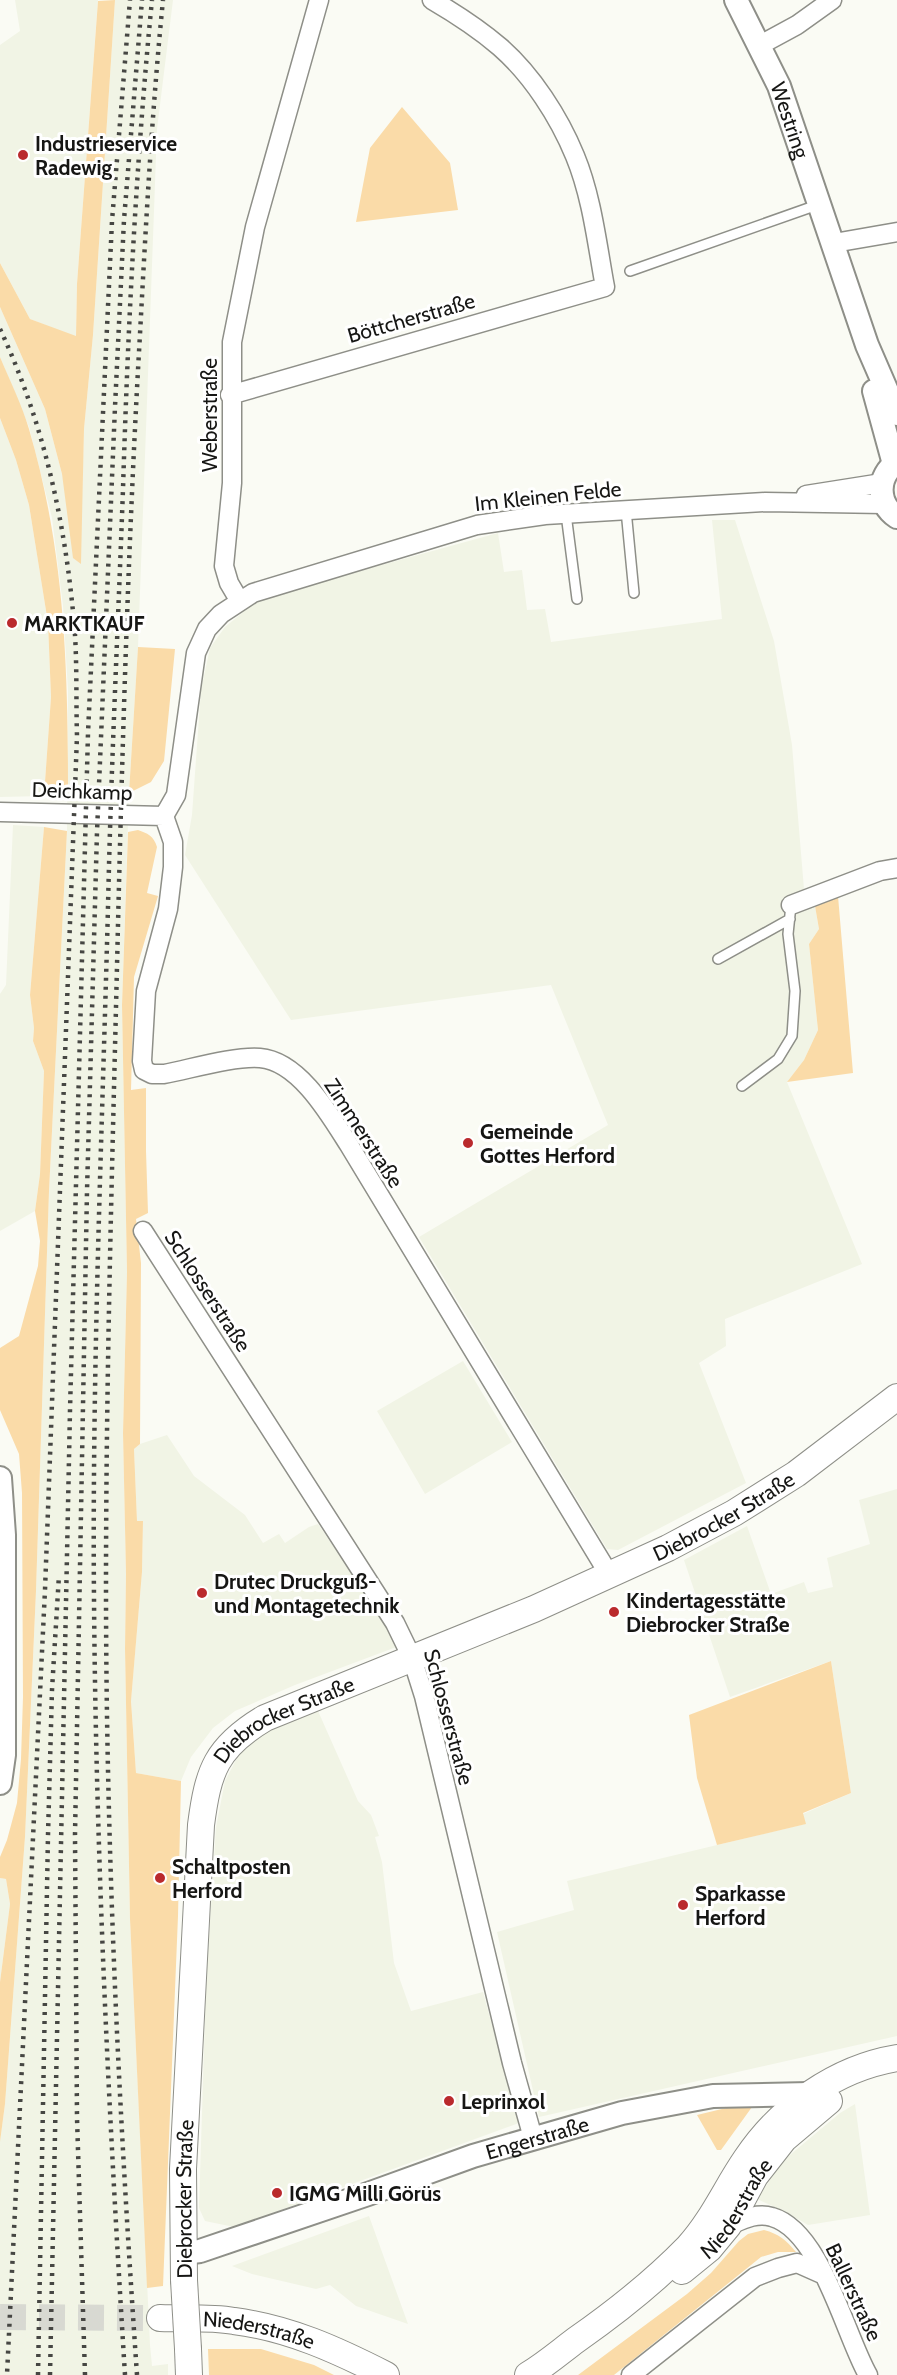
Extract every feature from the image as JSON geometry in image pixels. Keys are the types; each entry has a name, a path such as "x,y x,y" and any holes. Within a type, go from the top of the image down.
{"main road":[{"name":"Diebrocker Straße","path":"189,2375 184,2280 183,2169 201,1825 209,1778 215,1764 234,1739 256,1723 610,1576 668,1548 758,1499 796,1474 897,1397"},
{"name":"Engerstraße","path":"821,2096 862,2067 897,2058"},
{"name":"Engerstraße","path":"821,2096 897,2062"},
{"name":"Niederstraße","path":"628,2302 666,2282 709,2249 728,2226 766,2160 821,2096"},
{"name":"Niederstraße","path":"528,2375 628,2302 688,2247 706,2225 746,2158 762,2138 783,2116 821,2096"},
{"name":"Niederstraße","path":"160,2318 210,2319 262,2325 308,2338 386,2375"}],"street":[{"name":"Weberstraße","path":"239,600 229,583 224,566 232,483 230,395 232,342 255,227 319,0"},
{"name":"Böttcherstraße","path":"230,395 605,286 584,182 556,118 526,75 501,48 469,23 432,0"},
{"name":"Westring","path":"736,0 779,86 821,204 867,345 883,377 897,414"},
{"path":"760,45 797,25 832,0"},
{"path":"834,243 897,232"},
{"name":"Westring","path":"867,345 871,381 896,463"},
{"path":"888,501 889,469 896,463"},
{"name":"Im Kleinen Felde","path":"239,600 253,593 477,525 566,514 626,510 765,502 888,501"},
{"path":"164,816 176,795 196,653 207,629 239,600"},
{"name":"Deichkamp","path":"0,812 164,816"},
{"name":"Zimmerstraße","path":"164,816 173,842 173,867 168,909 146,991 142,1061 144,1070 152,1074 164,1074 247,1058 261,1058 276,1062 304,1083 324,1106 349,1145 610,1576"},
{"path":"790,912 880,871 897,868"},
{"name":"Schlosserstraße","path":"143,1231 395,1623 412,1658 424,1696 512,2064 533,2138"},
{"path":"0,1478 4,1755 0,1783"},
{"name":"Engerstraße","path":"184,2253 200,2251 473,2156 622,2114 713,2096 821,2096"},
{"name":"Ballerstraße","path":"728,2226 751,2216 772,2216 787,2225 806,2244 824,2275 868,2375"},
{"path":"631,2375 755,2277 797,2263 824,2275"}],"lane":[{"path":"630,272 821,204"},
{"path":"626,510 634,593"},
{"path":"566,514 577,599"},
{"path":"718,959 790,912"},
{"path":"742,1086 778,1059 792,1036 795,992 788,934 790,912"}],"shaded area":[{"path":"15,0 98,0 77,284 76,337 30,319 0,263 0,45 20,31"},
{"path":"115,0 173,0 157,129 122,1005 127,1272 123,1433 130,1919 150,2345 152,2366 168,2364 168,2375 0,2375 0,2142 5,2104 25,1837 36,1591 49,1191 67,831 68,691 63,606 52,518 29,427 0,357 0,307 45,409 62,474 80,563 84,429 93,335"},
{"path":"115,0 93,335 84,429 81,564 73,558 62,474 45,409 0,307 0,263 30,319 76,336 77,284 98,1"},
{"path":"402,107 450,163 458,210 356,222 370,148"},
{"path":"0,357 26,420 41,475 50,520 62,609 67,699 68,792 44,796 51,697 48,623 29,505 16,460 0,418"},
{"path":"0,418 16,460 29,505 48,623 51,697 44,796 0,797"},
{"path":"712,520 735,520 774,641 792,745 804,889 815,906 819,929 809,944 818,1030 804,1060 787,1082 862,1264 725,1319 726,1346 699,1363 746,1483 618,1550 607,1549 419,1237 608,1125 551,985 291,1020 185,855 192,815 201,690 210,648 225,627 253,604 294,589 498,533 504,572 522,570 527,610 545,609 551,642 722,619"},
{"path":"138,647 175,649 164,761 151,782 129,793"},
{"path":"13,825 44,827 30,995 34,1028 33,1041 44,1071 40,1174 35,1211 0,1231 0,994 6,985"},
{"path":"44,827 67,831 49,1191 36,1591 25,1837 5,2104 0,2142 0,1982 10,1904 6,1879 0,1878 0,1857 17,1803 23,1697 22,1493 19,1454 0,1410 0,1348 19,1336 38,1266 40,1241 35,1211 40,1174 44,1071 33,1041 34,1028 30,995"},
{"path":"138,830 150,836 157,847 147,893 158,896 134,977 131,1090 146,1088 148,1213 136,1219 141,1263 140,1444 134,1449 137,1521 143,1521 142,1572 131,1701 136,1773 181,1781 178,1916 163,2286 147,2288 130,1919 123,1433 127,1272 122,1005 128,832"},
{"path":"838,896 853,1073 787,1082 804,1060 818,1030 809,944 819,929 815,906"},
{"path":"463,1361 512,1442 425,1494 377,1411"},
{"path":"167,1435 194,1476 245,1515 263,1543 279,1534 285,1543 309,1527 318,1524 389,1627 399,1646 295,1685 235,1711 213,1728 191,1757 181,1781 136,1773 131,1700 142,1572 143,1522 137,1521 134,1449 140,1444"},
{"path":"897,1489 897,2036 539,2117 497,1932 574,1910 567,1881 805,1824 803,1814 851,1793 831,1661 730,1697 684,1560 747,1526 771,1594 804,1582 808,1593 833,1587 827,1558 870,1544 859,1500"},
{"path":"831,1661 851,1793 803,1813 806,1824 717,1845 697,1778 689,1715"},
{"path":"318,1711 358,1801 371,1815 379,1836 375,1837 382,1862 394,1963 411,2011 483,1992 519,2123 234,2227 205,2221 199,2208 206,1985 216,1827 225,1781 238,1756 255,1740 272,1729"},
{"path":"0,1878 6,1879 10,1904 0,1982"},
{"path":"855,2104 870,2215 808,2225 757,2199 784,2160 840,2113"},
{"path":"752,2107 721,2150 717,2150 697,2115 726,2108"},
{"path":"369,2216 408,2324 356,2306 330,2285 316,2289 252,2274 232,2266"},
{"path":"764,2230 782,2238 796,2252 778,2252 761,2257 614,2375 578,2375 687,2294 711,2273 739,2241 748,2234"},
{"path":"208,2349 261,2349 314,2365 334,2375 209,2375"}],"tunnel":[{"path":"0,2317 160,2318"}],"railway":[{"path":"50,2375 70,1410 88,733 112,221 130,0"},
{"path":"85,2375 77,2118 75,1835 87,1191 97,832 115,407 124,220 142,0"},
{"path":"125,2375 100,1890 95,1696 94,1426 111,802 127,367 137,183 152,0"},
{"path":"137,2375 119,2080 111,1883 106,1587 107,1432 123,729 129,571 147,208 163,0"},
{"path":"0,329 30,403 60,517 75,635 77,736 45,1590 7,2375"},
{"path":"38,2375 48,1835 52,1690 59,1575"}],"place":[{"name":"Industrieservice Radewig","path":"23,155"},
{"name":"MARKTKAUF","path":"12,623"},
{"name":"Gemeinde Gottes Herford","path":"468,1143"},
{"name":"Drutec Druckguß- und Montagetechnik","path":"202,1593"},
{"name":"Kindertagesstätte Diebrocker Straße","path":"614,1612"},
{"name":"Schaltposten Herford","path":"160,1878"},
{"name":"Sparkasse Herford","path":"683,1905"},
{"name":"Leprinxol","path":"449,2101"},
{"name":"IGMG Milli Görüs","path":"277,2193"}]}
